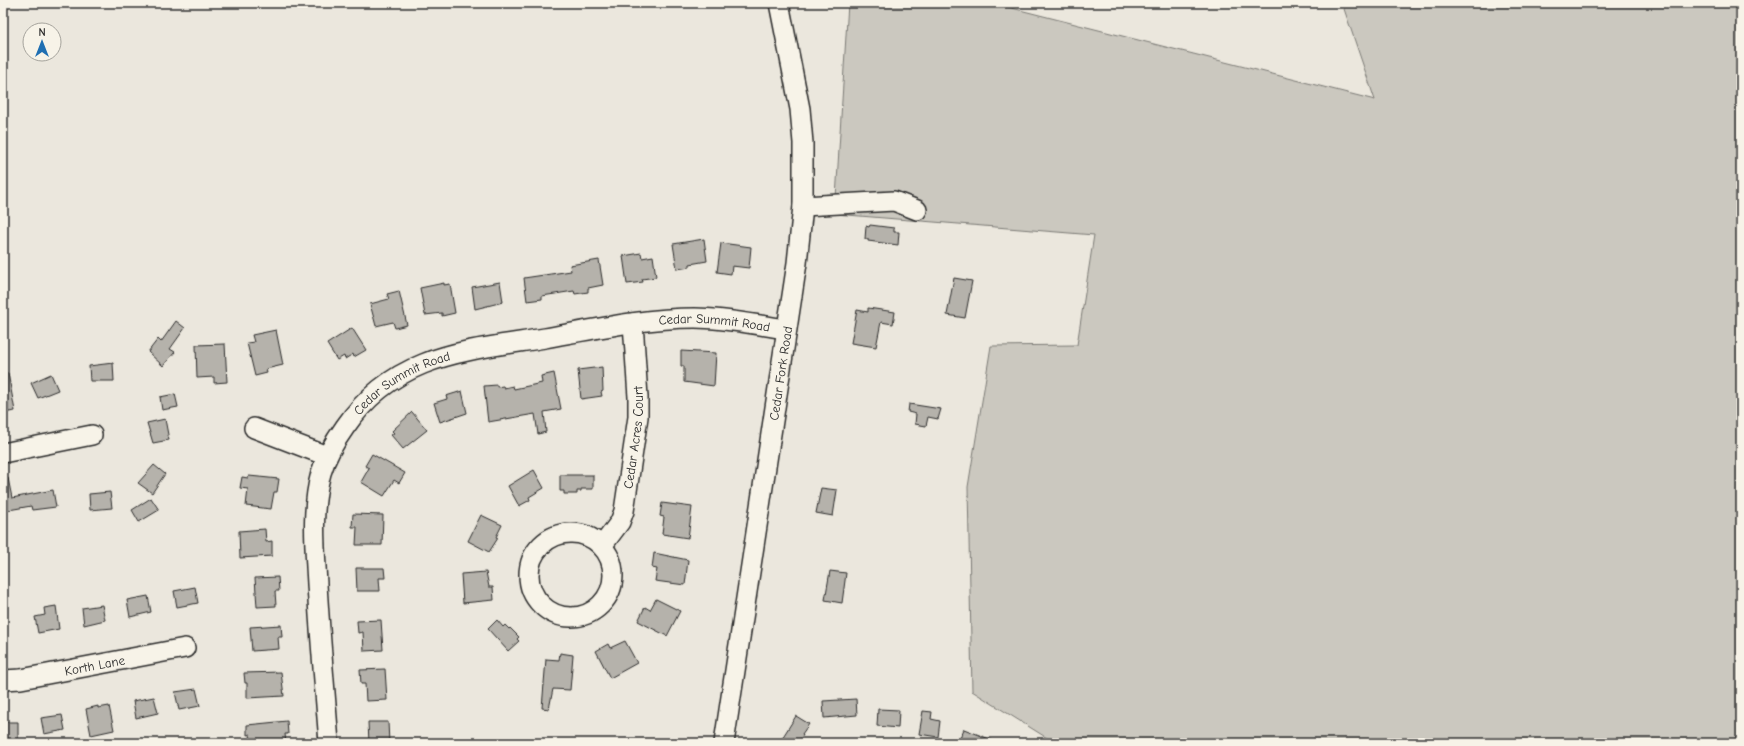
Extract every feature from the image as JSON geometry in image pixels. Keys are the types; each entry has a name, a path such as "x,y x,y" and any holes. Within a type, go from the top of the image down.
{"street":[{"name":"Cedar Fork Road","path":"724,743 797,263 803,206 803,143 800,109 779,3"},
{"path":"803,206 894,201 917,210"},
{"name":"Cedar Summit Road","path":"329,743 314,533 315,509 318,487 327,456 346,426 367,400 386,384 435,358 473,350 633,323 696,318 786,329"},
{"name":"Cedar Acres Court","path":"602,546 620,522 624,511 635,436 638,397 633,323"},
{"path":"254,428 327,456"},
{"path":"3,453 92,436"},
{"path":"568,533 587,535 602,546 612,562 613,580 606,598 600,605 584,615 565,616 556,614 541,603 535,596 529,578 532,559 542,544 554,536 568,533"},
{"name":"Korth Lane","path":"3,680 20,679 185,648"}],"shaded area":[{"path":"848,3 992,3 1375,100 1342,3 1741,3 1741,743 1055,743 972,691 968,487 991,346 1077,345 1094,235 835,214"}],"building":[{"path":"870,225 894,228 894,232 899,232 898,245 868,241 868,239 865,239 866,226 869,227"},
{"path":"704,239 707,261 690,264 690,267 677,269 673,244"},
{"path":"721,243 751,247 749,268 732,266 731,274 717,272"},
{"path":"641,253 642,258 653,256 656,277 642,279 643,282 627,284 623,256"},
{"path":"599,260 603,285 588,288 588,292 575,294 574,291 542,296 542,299 527,301 524,278 571,271 570,265"},
{"path":"954,278 972,281 965,318 947,315"},
{"path":"500,282 503,302 475,309 472,287"},
{"path":"444,283 444,285 450,284 455,313 442,316 442,313 425,315 420,288"},
{"path":"399,291 407,325 395,328 393,322 376,326 370,304 389,299 387,294"},
{"path":"868,308 895,312 893,324 881,322 876,347 851,343 857,310 868,312"},
{"path":"176,321 185,328 170,349 175,352 163,366 148,352 158,339 161,342"},
{"path":"352,328 366,350 354,357 353,354 345,359 344,356 337,360 327,344"},
{"path":"276,330 283,365 266,369 267,373 255,376 247,343 254,342 252,335"},
{"path":"225,344 227,382 214,383 214,377 197,378 196,345"},
{"path":"681,351 716,353 714,386 684,382 684,366 681,366"},
{"path":"113,363 114,381 90,381 89,366"},
{"path":"602,367 602,396 581,399 578,370"},
{"path":"8,373 15,411 3,413 3,374"},
{"path":"554,373 561,409 544,412 546,432 538,434 535,414 488,422 484,386 497,385 497,387 503,386 504,388 513,386 514,389 542,383 541,376"},
{"path":"51,374 58,390 38,398 31,383"},
{"path":"462,391 467,413 440,422 434,403 447,399 446,396"},
{"path":"175,394 178,407 162,410 160,397"},
{"path":"909,404 941,409 938,419 928,417 926,426 915,424 916,414 908,412"},
{"path":"412,412 427,430 403,449 391,435 394,433 392,431"},
{"path":"165,419 169,440 153,443 147,423"},
{"path":"372,454 405,473 399,483 394,480 384,496 361,482 369,468 365,466"},
{"path":"154,465 165,474 152,493 138,483"},
{"path":"534,470 544,488 529,497 530,500 519,506 508,486"},
{"path":"560,475 593,475 593,489 581,489 581,491 577,491 577,494 564,494 564,491 560,491"},
{"path":"249,476 279,479 277,492 274,492 271,509 246,506 248,489 240,488 242,477 248,478"},
{"path":"8,478 12,498 53,490 56,507 32,510 31,506 3,511 3,479"},
{"path":"821,488 837,490 833,516 816,513"},
{"path":"110,492 112,508 90,510 89,494"},
{"path":"151,498 159,510 139,522 132,510"},
{"path":"662,503 692,507 688,538 662,534 664,517 660,516"},
{"path":"353,514 383,515 382,545 356,545 357,527 352,527"},
{"path":"481,515 502,525 496,537 498,538 489,552 468,541"},
{"path":"265,529 266,542 272,541 272,556 240,558 239,531"},
{"path":"654,553 688,560 685,585 655,581 657,569 652,568"},
{"path":"356,568 384,568 385,578 379,578 380,591 357,591"},
{"path":"830,571 846,573 842,603 825,600"},
{"path":"486,572 489,587 493,587 494,600 463,603 461,574"},
{"path":"278,577 279,591 275,591 276,606 257,607 255,578"},
{"path":"195,587 198,603 177,607 174,591"},
{"path":"148,596 151,612 130,617 127,600"},
{"path":"656,599 680,611 667,636 638,621 645,607 650,610"},
{"path":"102,605 105,620 84,625 82,608"},
{"path":"56,606 59,629 38,633 35,617 45,615 44,608"},
{"path":"381,620 383,650 364,651 363,632 358,633 357,621"},
{"path":"497,620 503,627 505,625 509,629 510,628 519,637 517,639 519,641 508,651 488,629"},
{"path":"281,625 282,637 278,637 279,649 252,651 250,627"},
{"path":"625,641 637,663 610,678 596,651 608,644 610,648"},
{"path":"560,653 573,655 570,690 553,689 549,709 542,708 546,659 559,660"},
{"path":"385,669 387,700 366,701 365,684 361,684 360,670"},
{"path":"281,672 284,696 247,698 247,683 245,683 244,673"},
{"path":"196,689 200,706 179,710 175,692"},
{"path":"154,697 158,713 136,718 133,701"},
{"path":"856,699 857,715 824,718 823,701"},
{"path":"98,706 98,708 109,706 114,730 91,735 86,709"},
{"path":"878,709 899,710 898,728 877,726"},
{"path":"923,711 932,712 931,719 940,721 938,737 919,734"},
{"path":"62,715 65,730 44,734 41,718"},
{"path":"796,716 809,724 798,743 779,743"},
{"path":"287,721 288,734 285,734 286,743 251,743 250,734 247,735 247,725"},
{"path":"3,722 18,722 18,743 3,743"},
{"path":"368,722 388,722 389,743 369,743"},
{"path":"964,729 997,742 997,743 958,743"}]}
